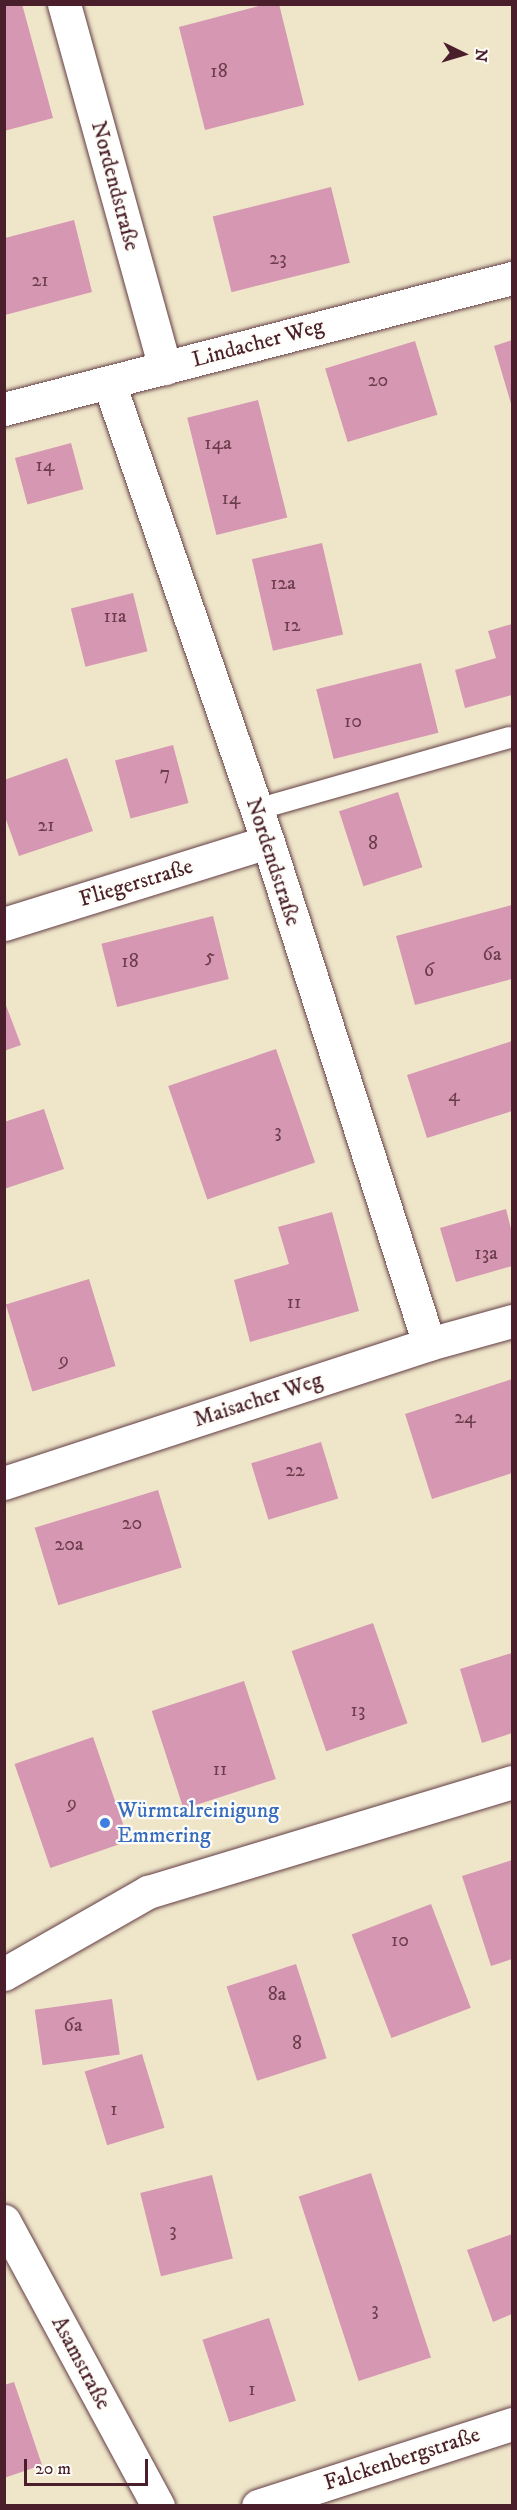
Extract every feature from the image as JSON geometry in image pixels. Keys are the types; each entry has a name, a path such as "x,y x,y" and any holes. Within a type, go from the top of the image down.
{"street":[{"name":"Nordendstraße","path":"64,4 165,368"},
{"name":"Lindacher Weg","path":"4,409 513,278"},
{"name":"Nordendstraße","path":"109,383 268,842 429,1344"},
{"name":"Fliegerstraße","path":"4,924 268,842"},
{"name":"Maisacher Weg","path":"4,1483 429,1344 513,1321"},
{"path":"4,1974 148,1892 513,1782"},
{"name":"Asamstraße","path":"4,2221 158,2505"},
{"name":"Falckenbergstraße","path":"258,2505 513,2424"}],"lane":[{"path":"256,809 509,737"}],"building":[{"path":"4,4 22,4 53,118 4,131"},
{"path":"266,4 279,4 304,105 205,130 179,27"},
{"path":"331,187 350,263 231,292 213,217"},
{"path":"74,220 92,292 5,315 5,238"},
{"path":"512,340 512,407 494,346"},
{"path":"415,341 438,415 348,442 325,368"},
{"path":"258,400 287,517 216,535 187,418"},
{"path":"71,443 83,489 27,504 15,458"},
{"path":"322,543 343,635 273,651 252,559"},
{"path":"133,593 148,651 85,667 71,608"},
{"path":"512,624 512,695 465,708 455,670 496,658 488,631"},
{"path":"421,663 438,733 334,759 316,689"},
{"path":"173,745 189,803 131,818 115,761"},
{"path":"67,758 93,831 19,856 4,814 4,780"},
{"path":"398,792 422,867 363,886 339,811"},
{"path":"512,905 512,979 415,1005 396,936"},
{"path":"213,916 229,979 117,1007 101,944"},
{"path":"4,1000 21,1045 4,1051"},
{"path":"512,1041 512,1111 427,1138 407,1075"},
{"path":"276,1049 315,1162 207,1200 168,1086"},
{"path":"44,1109 64,1169 4,1189 4,1122"},
{"path":"506,1209 512,1233 512,1266 456,1282 440,1228"},
{"path":"332,1212 359,1311 250,1342 234,1280 289,1264 278,1227"},
{"path":"89,1279 116,1366 32,1391 6,1304"},
{"path":"512,1379 512,1473 432,1499 405,1414"},
{"path":"321,1442 338,1498 268,1520 251,1463"},
{"path":"158,1490 182,1567 58,1605 35,1528"},
{"path":"373,1623 408,1723 326,1751 292,1651"},
{"path":"512,1653 512,1733 482,1743 460,1669"},
{"path":"244,1681 276,1779 184,1809 152,1711"},
{"path":"93,1737 129,1841 50,1868 15,1764"},
{"path":"512,1860 512,1959 491,1966 462,1876"},
{"path":"431,1904 471,2008 391,2038 352,1934"},
{"path":"296,1964 327,2058 257,2081 227,1987"},
{"path":"112,1999 120,2054 43,2065 35,2010"},
{"path":"142,2054 165,2128 107,2145 85,2072"},
{"path":"371,2173 431,2358 359,2381 299,2196"},
{"path":"212,2175 233,2258 161,2276 140,2193"},
{"path":"512,2234 512,2314 493,2322 467,2250"},
{"path":"269,2318 296,2401 229,2422 202,2340"},
{"path":"14,2382 42,2465 4,2478 4,2385"}],"place":[{"name":"Würmtalreinigung Emmering","path":"105,1823"}]}
